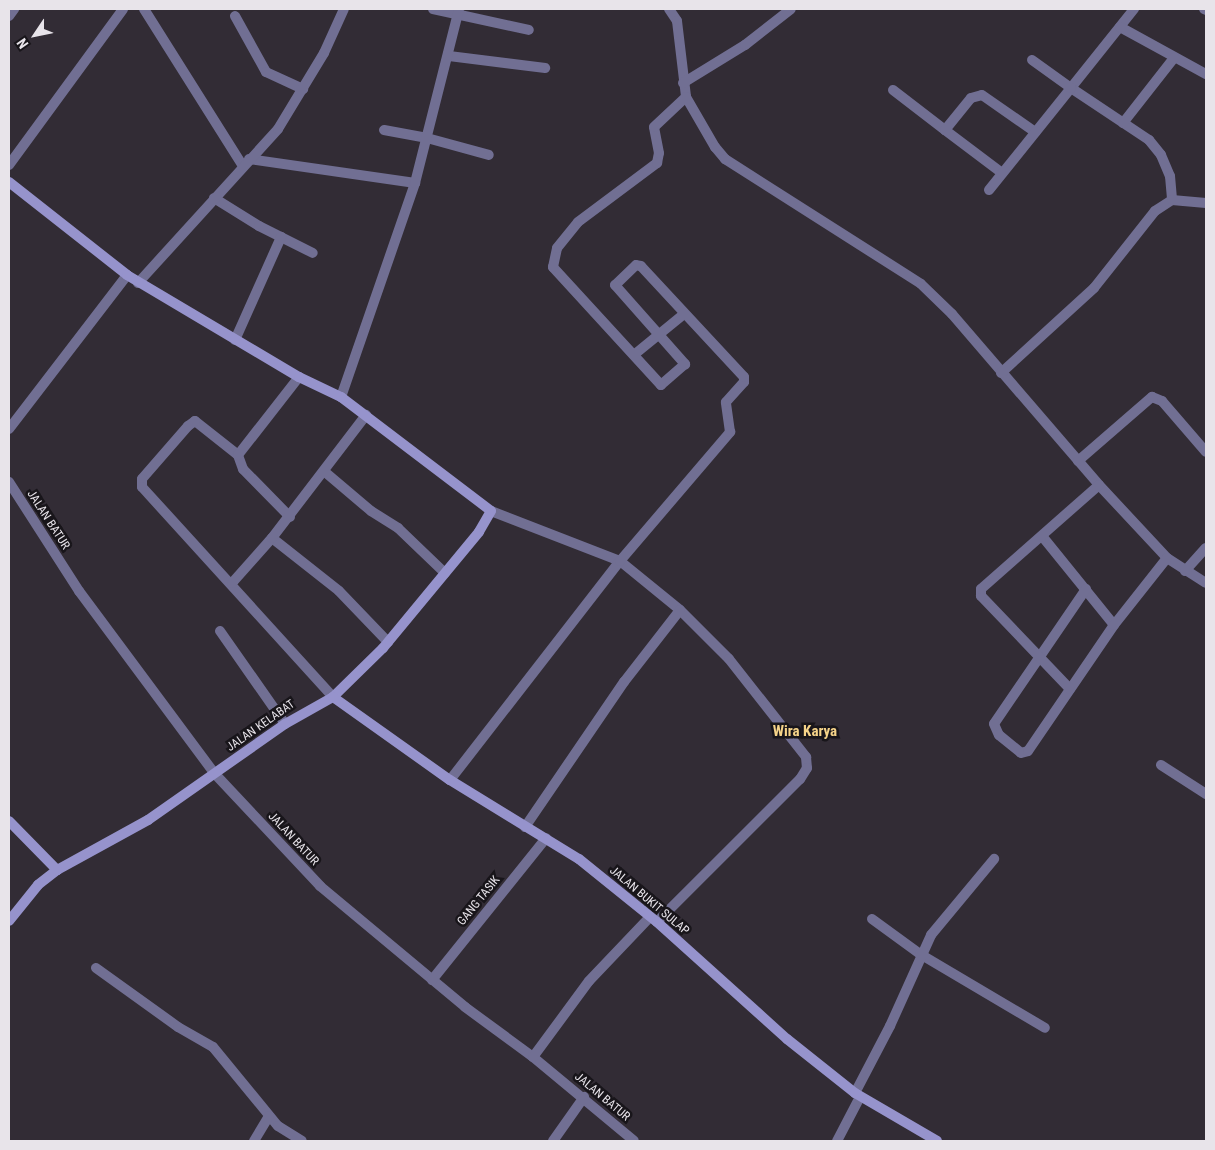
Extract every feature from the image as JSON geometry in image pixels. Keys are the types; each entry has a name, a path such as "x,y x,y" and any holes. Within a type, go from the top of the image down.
{"street":[{"path":"9,16 14,9"},
{"path":"9,165 123,9"},
{"path":"138,283 278,129 324,53 344,9"},
{"path":"433,9 458,12 530,30"},
{"path":"669,9 677,21 686,97 715,147 725,159 906,272 952,314 1098,485 1167,558 1206,583"},
{"path":"683,83 745,45 791,9"},
{"path":"989,190 1134,9"},
{"path":"148,10 246,163"},
{"path":"341,397 415,183 449,56 458,12"},
{"path":"234,16 266,72 303,89"},
{"path":"1120,27 1206,74"},
{"path":"449,56 545,68"},
{"path":"1123,123 1174,58"},
{"path":"1032,60 1149,140 1161,155 1170,176 1172,200"},
{"path":"893,90 1002,173"},
{"path":"945,130 971,98 982,95 1035,132"},
{"path":"450,780 620,561 726,440 730,427 726,402 745,380 636,264 615,285 685,365 662,385 553,267 557,248 583,217 656,163 659,153 654,127 686,97"},
{"path":"384,130 427,138 488,155"},
{"path":"246,163 415,183"},
{"path":"9,182 126,275 299,377 341,397 491,511 620,561 680,610 729,659 806,757 807,768 800,779 589,981 533,1057"},
{"path":"214,198 281,237 313,252"},
{"path":"1001,373 1094,288 1155,211 1172,200 1206,204"},
{"path":"235,340 281,237"},
{"path":"9,429 126,275"},
{"path":"635,354 684,314"},
{"path":"238,455 299,377"},
{"path":"1078,461 1152,397 1162,401 1206,452"},
{"path":"232,583 290,517 366,415"},
{"path":"290,517 243,469 238,455 195,421 188,426 141,482 145,493 232,583 332,697"},
{"path":"325,472 371,511 398,528 445,573"},
{"name":"JALAN BATUR","path":"9,482 80,592 215,774 320,886 432,980 584,1097 634,1141"},
{"path":"1070,689 981,596 986,584 1098,485"},
{"name":"JALAN KELABAT","path":"9,921 33,890 58,870 148,820 286,724 332,697 388,642 479,532 491,511"},
{"path":"1042,536 1114,625"},
{"path":"272,538 339,590 388,642"},
{"path":"1185,571 1206,548"},
{"path":"1086,589 1040,659 997,718 995,730 1021,753 1028,751 1114,625 1167,558"},
{"path":"525,826 624,682 680,610"},
{"path":"220,631 286,724"},
{"name":"JALAN BUKIT SULAP","path":"332,697 450,780 579,858 654,920 787,1039 858,1095 937,1141"},
{"path":"1161,765 1206,794"},
{"path":"9,821 58,870"},
{"name":"GANG TASIK","path":"432,980 546,838"},
{"path":"837,1141 890,1026 920,954 931,935 994,859"},
{"path":"872,919 920,954 1045,1028"},
{"path":"96,968 178,1027 213,1047 285,1133 302,1141"},
{"path":"553,1141 584,1097"},
{"path":"254,1141 269,1116"}],"district":[{"name":"Wira Karya","path":"805,732"}]}
